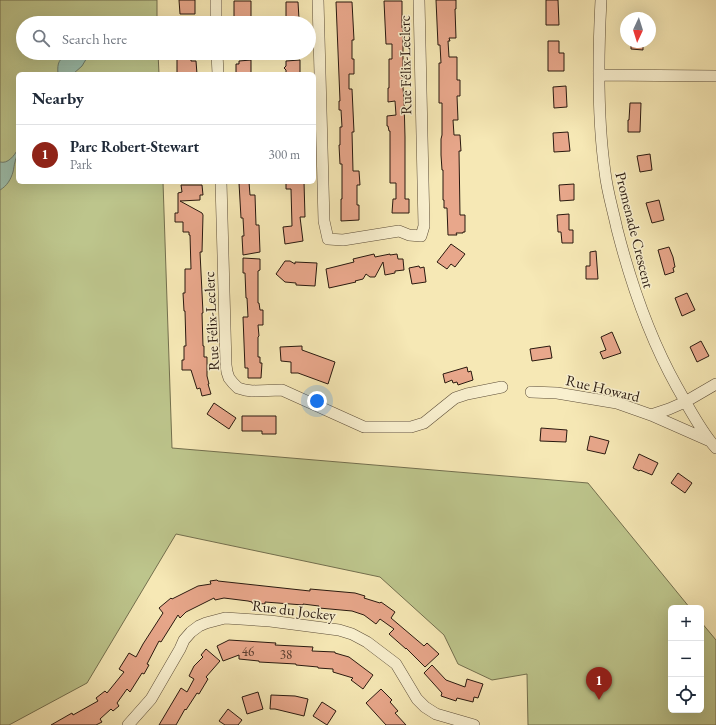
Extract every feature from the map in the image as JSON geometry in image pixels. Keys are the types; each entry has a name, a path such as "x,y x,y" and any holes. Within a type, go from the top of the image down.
{"street":[{"path":"216,0 216,16"},
{"name":"Rue Félix-Leclerc","path":"318,0 324,221 328,238 343,240 399,232 421,236 424,226 419,0"},
{"name":"Promenade Crescent","path":"601,0 599,29 600,124 605,174 624,258 635,295 664,364 685,402 713,445"},
{"path":"217,60 218,72"},
{"path":"599,75 716,76"},
{"name":"Rue Félix-Leclerc","path":"221,184 226,365 229,378 238,388 252,391 282,390 364,427 411,427 424,423 455,398 502,387"},
{"path":"650,415 685,402 716,384"},
{"name":"Rue Howard","path":"531,392 557,393 617,403 650,415 713,445"},
{"name":"Rue du Jockey","path":"128,725 151,699 184,640 191,632 198,626 225,618 270,621 339,630 352,634 367,642 396,664 416,700 425,707 436,714 474,725"}],"green space":[{"path":"0,0 157,0 157,16 16,16 16,60 158,60 159,72 16,72 16,184 163,184 172,448 588,483 688,605 668,605 668,713 704,713 704,626 716,640 716,725 528,725 527,674 492,680 458,664 444,635 380,577 176,534 87,683 9,725 0,725"}],"shaded area":[{"path":"60,60 86,60 75,72 58,72"},
{"path":"16,152 11,177 7,184 0,190 0,162 6,162 13,157"}],"building":[{"path":"179,0 195,0 195,14 180,14"},
{"path":"436,0 456,0 456,38 449,38 450,41 448,41 449,57 457,57 457,80 460,80 460,96 457,96 458,120 453,120 454,135 460,135 460,215 465,215 465,232 456,233 457,235 448,235 447,208 444,208 443,200 443,170 441,155 442,103 439,103 439,63 441,63 440,45 438,45"},
{"path":"546,0 558,0 559,25 546,25"},
{"path":"234,1 251,1 251,16 234,16"},
{"path":"384,1 402,1 405,199 409,199 409,213 392,213 393,199 396,199 396,183 390,183 390,131 387,126 387,116 396,115 395,101 388,102 389,59 392,59 392,44 386,44"},
{"path":"286,2 298,2 299,16 286,16"},
{"path":"336,2 352,2 354,40 352,40 352,59 354,59 354,74 349,74 349,89 352,89 354,132 352,132 353,171 359,171 360,185 357,185 357,205 359,205 359,220 341,221 342,164 340,164 339,145 340,127 342,127 341,110 339,110 340,101"},
{"path":"548,41 559,41 559,53 564,53 564,71 548,71"},
{"path":"643,48 643,50 631,49"},
{"path":"177,60 196,61 197,72 177,72"},
{"path":"251,60 251,72 236,72 236,64 239,64 239,61"},
{"path":"300,60 300,72 286,72 284,68 286,66 286,61"},
{"path":"566,86 567,107 554,108 553,87"},
{"path":"630,103 641,103 640,132 628,132"},
{"path":"568,132 570,151 554,152 553,133"},
{"path":"650,154 652,170 640,172 637,156"},
{"path":"239,184 249,184 250,195 255,195 256,225 259,225 260,252 243,255 242,236 244,236 243,218 241,218"},
{"path":"286,184 304,184 305,217 300,217 303,241 285,244 283,227 292,226 291,189 286,189"},
{"path":"574,184 574,200 560,201 559,185"},
{"path":"181,185 202,185 203,195 200,195 200,200 180,201 203,215 202,252 200,252 203,346 204,357 207,357 207,376 211,394 202,396 200,388 197,389 191,370 182,370 184,346 186,346 183,293 185,293 185,269 191,269 189,232 183,232 183,222 175,222 175,213 178,213 178,193 182,192"},
{"path":"659,200 664,220 652,223 646,203"},
{"path":"569,214 569,230 573,230 573,243 562,243 561,232 558,232 557,215"},
{"path":"451,244 465,254 455,267 451,264 447,269 437,262"},
{"path":"669,247 675,267 673,268 674,272 665,275 658,250"},
{"path":"596,251 598,279 586,279 586,266 590,266 590,252"},
{"path":"374,254 375,257 397,254 398,259 403,259 404,270 395,271 395,273 385,275 383,262 375,277 370,277 366,274 363,279 355,281 356,282 329,288 326,269 354,262 353,259"},
{"path":"243,258 260,259 260,270 258,271 258,303 260,310 263,310 263,325 258,325 258,357 260,357 260,363 262,363 261,378 248,378 248,368 245,368 243,317 248,317 245,273 243,273"},
{"path":"285,261 290,261 295,264 295,262 317,263 315,286 296,285 296,283 285,282 276,274"},
{"path":"419,266 420,268 424,267 426,282 412,284 409,268"},
{"path":"687,293 695,310 682,316 675,298"},
{"path":"612,332 621,353 603,359 600,352 606,350 601,337"},
{"path":"701,341 709,356 697,362 690,347"},
{"path":"302,346 302,350 335,362 328,384 298,373 291,373 291,362 281,361 280,347"},
{"path":"550,346 552,358 532,361 530,349"},
{"path":"467,367 468,372 471,371 473,380 458,385 457,382 453,383 452,380 445,383 443,374"},
{"path":"214,403 236,418 229,429 207,414"},
{"path":"242,416 276,416 276,434 262,434 262,431 242,431"},
{"path":"541,428 567,430 566,442 540,441"},
{"path":"590,436 609,441 605,454 587,450"},
{"path":"639,454 658,463 652,475 633,468"},
{"path":"678,473 692,483 685,493 671,483"},
{"path":"217,580 310,591 310,589 355,593 365,596 364,598 380,603 381,602 395,612 391,618 424,646 427,643 439,654 425,667 389,634 394,629 380,619 376,624 364,615 352,611 319,608 319,606 303,604 265,602 265,604 224,598 215,600 214,598 186,612 180,618 178,615 161,642 159,641 147,664 149,665 144,674 142,673 130,692 127,689 117,703 119,706 113,711 111,709 100,719 102,722 96,725 51,725 98,701 96,698 105,691 107,693 124,672 119,669 129,653 136,657 163,613 159,608 171,598 172,599 198,586 211,584 210,581"},
{"path":"229,640 313,647 312,651 335,652 349,657 373,675 363,689 351,680 353,678 333,672 333,669 296,664 259,662 239,659 239,655 223,661 217,646"},
{"path":"206,649 220,661 206,677 208,679 199,694 197,693 186,710 185,709 176,725 159,725 181,688 187,692 194,679 189,676 194,666 203,657 201,655"},
{"path":"432,665 446,680 465,687 467,679 483,684 478,698 474,697 473,702 457,698 456,701 441,696 442,693 424,673"},
{"path":"381,689 392,700 390,702 398,711 395,713 406,725 386,725 366,703"},
{"path":"258,692 263,709 247,714 242,697"},
{"path":"271,695 295,696 308,699 304,716 270,709"},
{"path":"322,702 336,711 327,725 313,716"},
{"path":"228,709 242,720 238,725 225,725 219,721"}],"place":[{"name":"Parc Robert-Stewart","path":"599,700"}]}
